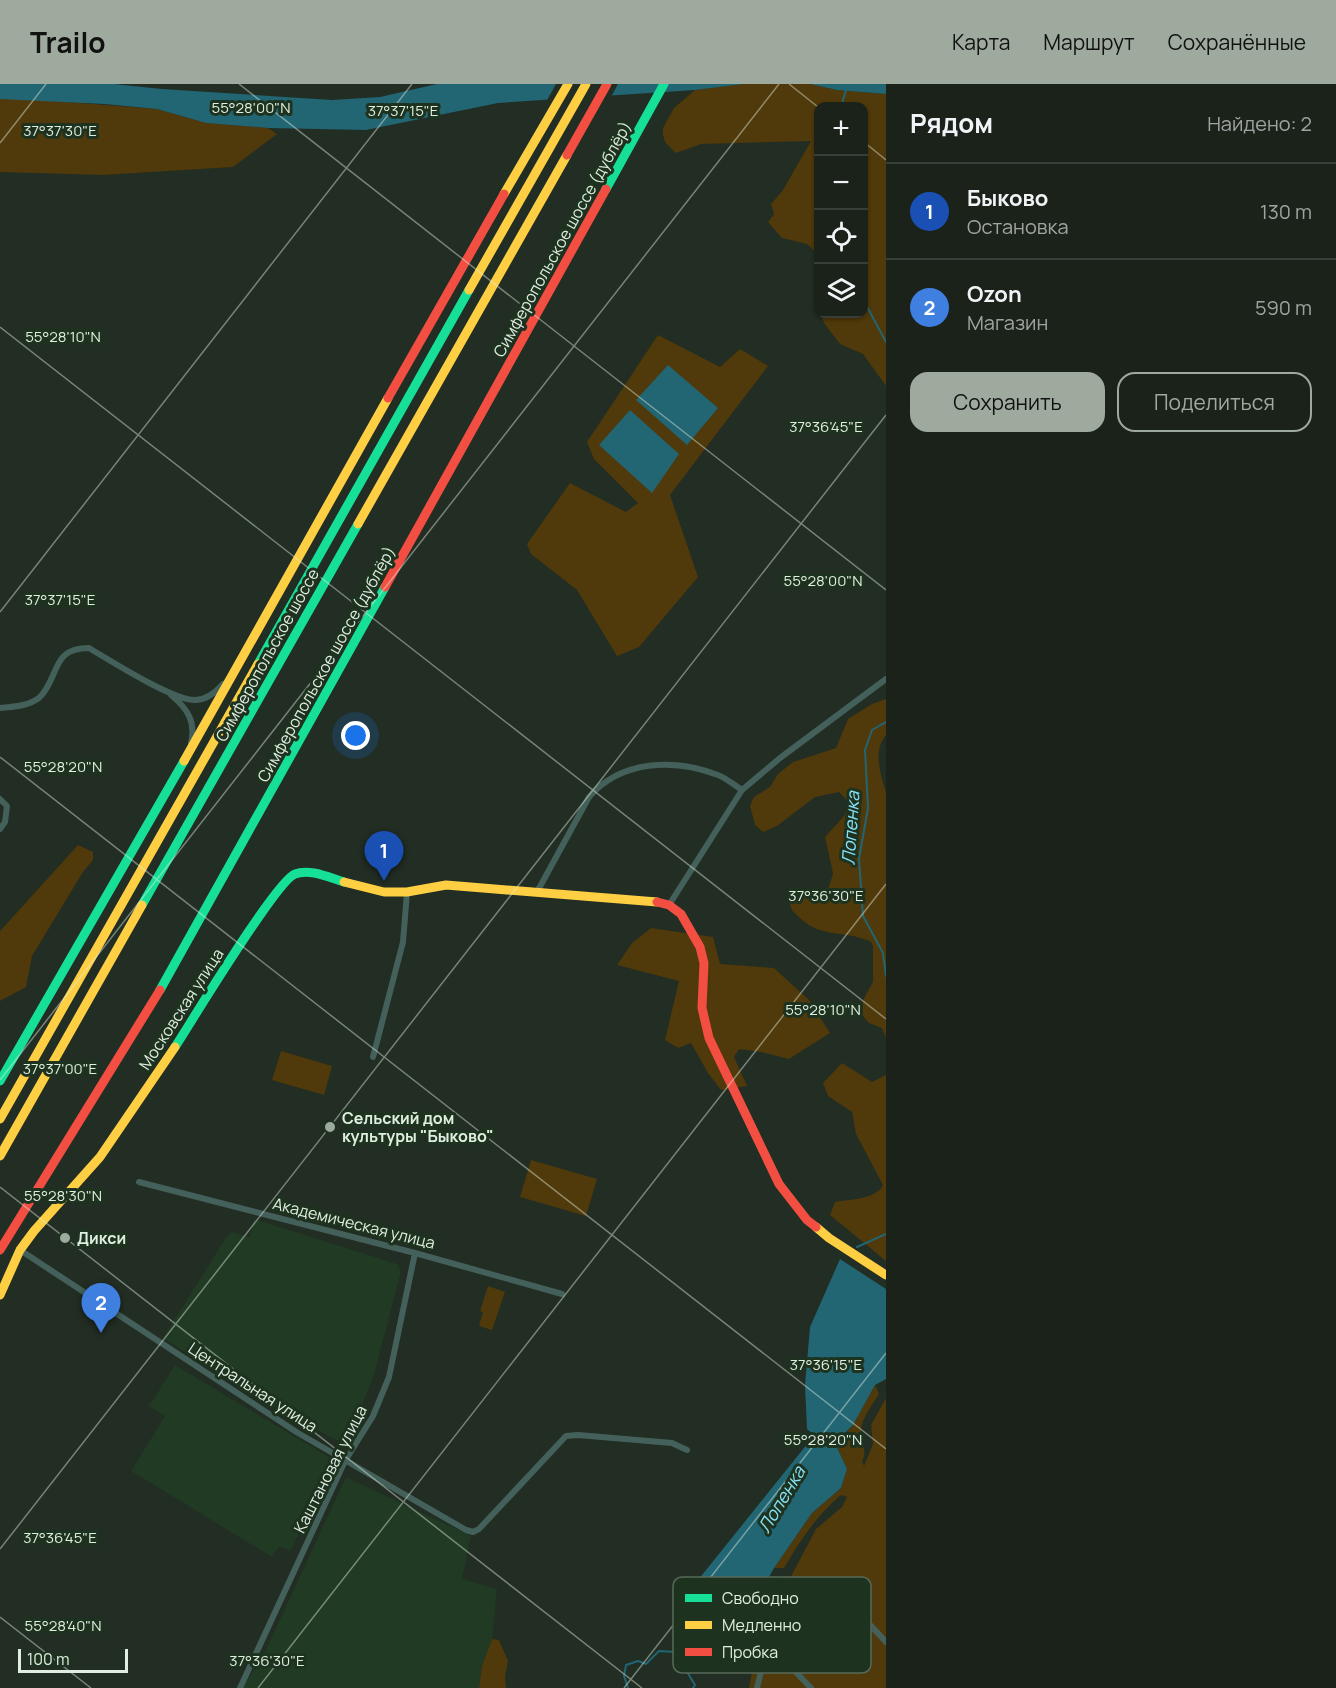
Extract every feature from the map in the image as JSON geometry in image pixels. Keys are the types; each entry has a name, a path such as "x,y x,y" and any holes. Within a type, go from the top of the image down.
{"main road":[{"path":"0,1081 189,753 416,348 568,84"},
{"name":"Симферопольское шоссе","path":"0,1119 586,84"},
{"name":"Симферопольское шоссе","path":"0,1156 607,84"},
{"name":"Симферопольское шоссе (дублёр)","path":"0,1250 178,961 664,84"},
{"name":"Московская улица","path":"0,1296 20,1250 100,1157 163,1066 261,914 289,877 297,873 308,872 384,892 407,892 446,885 654,901 669,905"},
{"path":"669,905 681,914 700,947 704,963 702,1008 709,1038 779,1184 807,1220 829,1238 886,1275"}],"street":[{"path":"0,708 19,707 39,698 66,653 77,648 89,648 166,691 195,700 207,697 218,690 233,674"},
{"path":"669,905 742,790 780,758 886,679"},
{"path":"166,691 188,711 193,734 189,753"},
{"path":"537,892 589,797 601,784 614,777 645,765 685,766 720,775 742,790"},
{"path":"0,799 7,806 5,822 0,829"},
{"path":"373,1057 403,942 407,892"},
{"name":"Академическая улица","path":"139,1182 415,1253 562,1294"},
{"name":"Центральная улица","path":"20,1250 298,1433 466,1530 473,1532 479,1529 566,1436 672,1443 687,1450"},
{"name":"Каштановая улица","path":"240,1688 345,1461 373,1416 389,1377 415,1253"},
{"path":"871,1626 886,1642"},
{"path":"757,1688 761,1673"},
{"path":"797,1673 811,1688"}],"shaded area":[{"path":"744,84 810,84 837,90 886,94 886,386 863,354 840,344 822,318 868,318 868,102 814,102 814,250 807,244 782,238 768,222 774,214 771,204 783,190 811,141 701,144 676,153 665,142 663,128 674,108 695,90"},
{"path":"16,98 157,109 206,123 268,128 277,134 233,167 103,175 0,172 0,99"},
{"path":"658,335 720,367 740,349 768,366 670,495 698,577 639,647 617,656 577,590 531,554 527,544 570,483 626,512 638,503 594,459 587,442"},
{"path":"886,699 886,735 879,749 879,756 880,771 886,793 886,1038 882,1028 869,1023 862,1015 863,1000 873,982 871,942 815,928 796,914 790,905 791,898 796,893 805,890 820,891 829,887 833,873 825,837 844,816 850,803 839,792 815,797 777,826 763,832 755,825 750,806 754,797 770,787 778,774 793,762 836,748 848,719 872,704"},
{"path":"78,845 93,852 93,860 83,872 32,956 26,987 0,1001 0,931"},
{"path":"651,928 713,937 720,964 774,968 809,1000 830,1033 789,1059 739,1049 734,1057 747,1086 721,1090 708,1073 691,1043 678,1048 665,1040 679,981 617,965 632,943"},
{"path":"281,1051 332,1066 324,1095 272,1080"},
{"path":"842,1063 872,1082 886,1075 886,1261 830,1215 835,1202 874,1194 883,1185 856,1134 852,1112 828,1096 823,1083"},
{"path":"531,1160 597,1179 586,1216 520,1197"},
{"path":"254,1219 397,1264 401,1271 374,1375 348,1440 336,1440 250,1394 163,1338 227,1236 232,1232 250,1237"},
{"path":"488,1286 505,1292 492,1330 479,1326 483,1312 480,1311"},
{"path":"175,1365 334,1460 291,1550 279,1547 272,1557 131,1471 165,1416 149,1406"},
{"path":"875,1385 879,1394 868,1410 861,1434 865,1453 862,1461 864,1466 873,1444 871,1425 886,1398 886,1688 749,1688 752,1673 871,1673 871,1577 791,1577 816,1529 842,1507 847,1497 841,1495 816,1520 784,1568 774,1568 812,1513 841,1488 847,1469 836,1445 853,1425"},
{"path":"346,1477 471,1536 462,1579 497,1589 492,1639 482,1666 479,1688 242,1688 263,1656"},
{"path":"492,1639 499,1640 508,1661 505,1676 506,1688 479,1688 482,1666"}],"water":[{"path":"0,84 114,84 332,100 380,97 437,84 744,84 695,90 498,103 366,130 268,128 206,123 157,109 0,99"},
{"path":"810,84 886,84 886,94 837,90"},
{"path":"668,365 718,408 687,445 636,400"},
{"path":"630,410 679,454 652,493 599,445"},
{"path":"840,1259 886,1289 886,1379 875,1385 853,1425 840,1438 814,1435 807,1429 805,1385 810,1327"},
{"path":"808,1443 836,1445 847,1469 841,1488 812,1513 769,1577 718,1577 719,1575 700,1577"}],"pier":[{"path":"556,84 618,84 611,97 546,102"}],"waterway":[{"name":"Лопенка","path":"842,102 848,84"},
{"name":"Лопенка","path":"868,308 886,342"},
{"name":"Лопенка","path":"886,722 872,730 865,750 868,808 859,859 863,916 883,953 886,976"},
{"name":"Лопенка","path":"857,1247 886,1234"},
{"name":"Лопенка","path":"828,1448 830,1436"},
{"name":"Лопенка","path":"718,1577 721,1573"},
{"name":"Лопенка","path":"628,1688 624,1676 626,1665 638,1661 646,1664 659,1651 673,1652"},
{"path":"688,1673 695,1685 693,1688"}],"traffic: fast":[{"path":"606,189 664,84"},
{"path":"258,664 469,290"},
{"path":"142,905 358,524"},
{"path":"160,990 385,587"},
{"path":"0,1081 184,761"},
{"path":"175,1047 253,925 285,882 301,872 320,874 344,882"}],"traffic: slow":[{"path":"504,194 568,84"},
{"path":"469,290 586,84"},
{"path":"358,524 567,155"},
{"path":"184,761 388,398"},
{"path":"0,1119 258,664"},
{"path":"344,882 384,892 407,892 446,885 657,902"},
{"path":"0,1156 142,905"},
{"path":"0,1295 20,1250 100,1157 175,1047"},
{"path":"816,1227 886,1275"}],"traffic: jam":[{"path":"567,155 607,84"},
{"path":"385,587 606,189"},
{"path":"388,398 504,194"},
{"path":"657,902 669,905 681,914 700,947 704,963 702,1008 709,1038 779,1184 807,1220 816,1227"},
{"path":"0,1250 160,990"}],"place":[{"name":"Быково","path":"384,881"},
{"name":"Сельский дом культуры \"Быково\"","path":"330,1127"},
{"name":"Дикси","path":"65,1238"},
{"name":"Ozon","path":"101,1333"}]}
